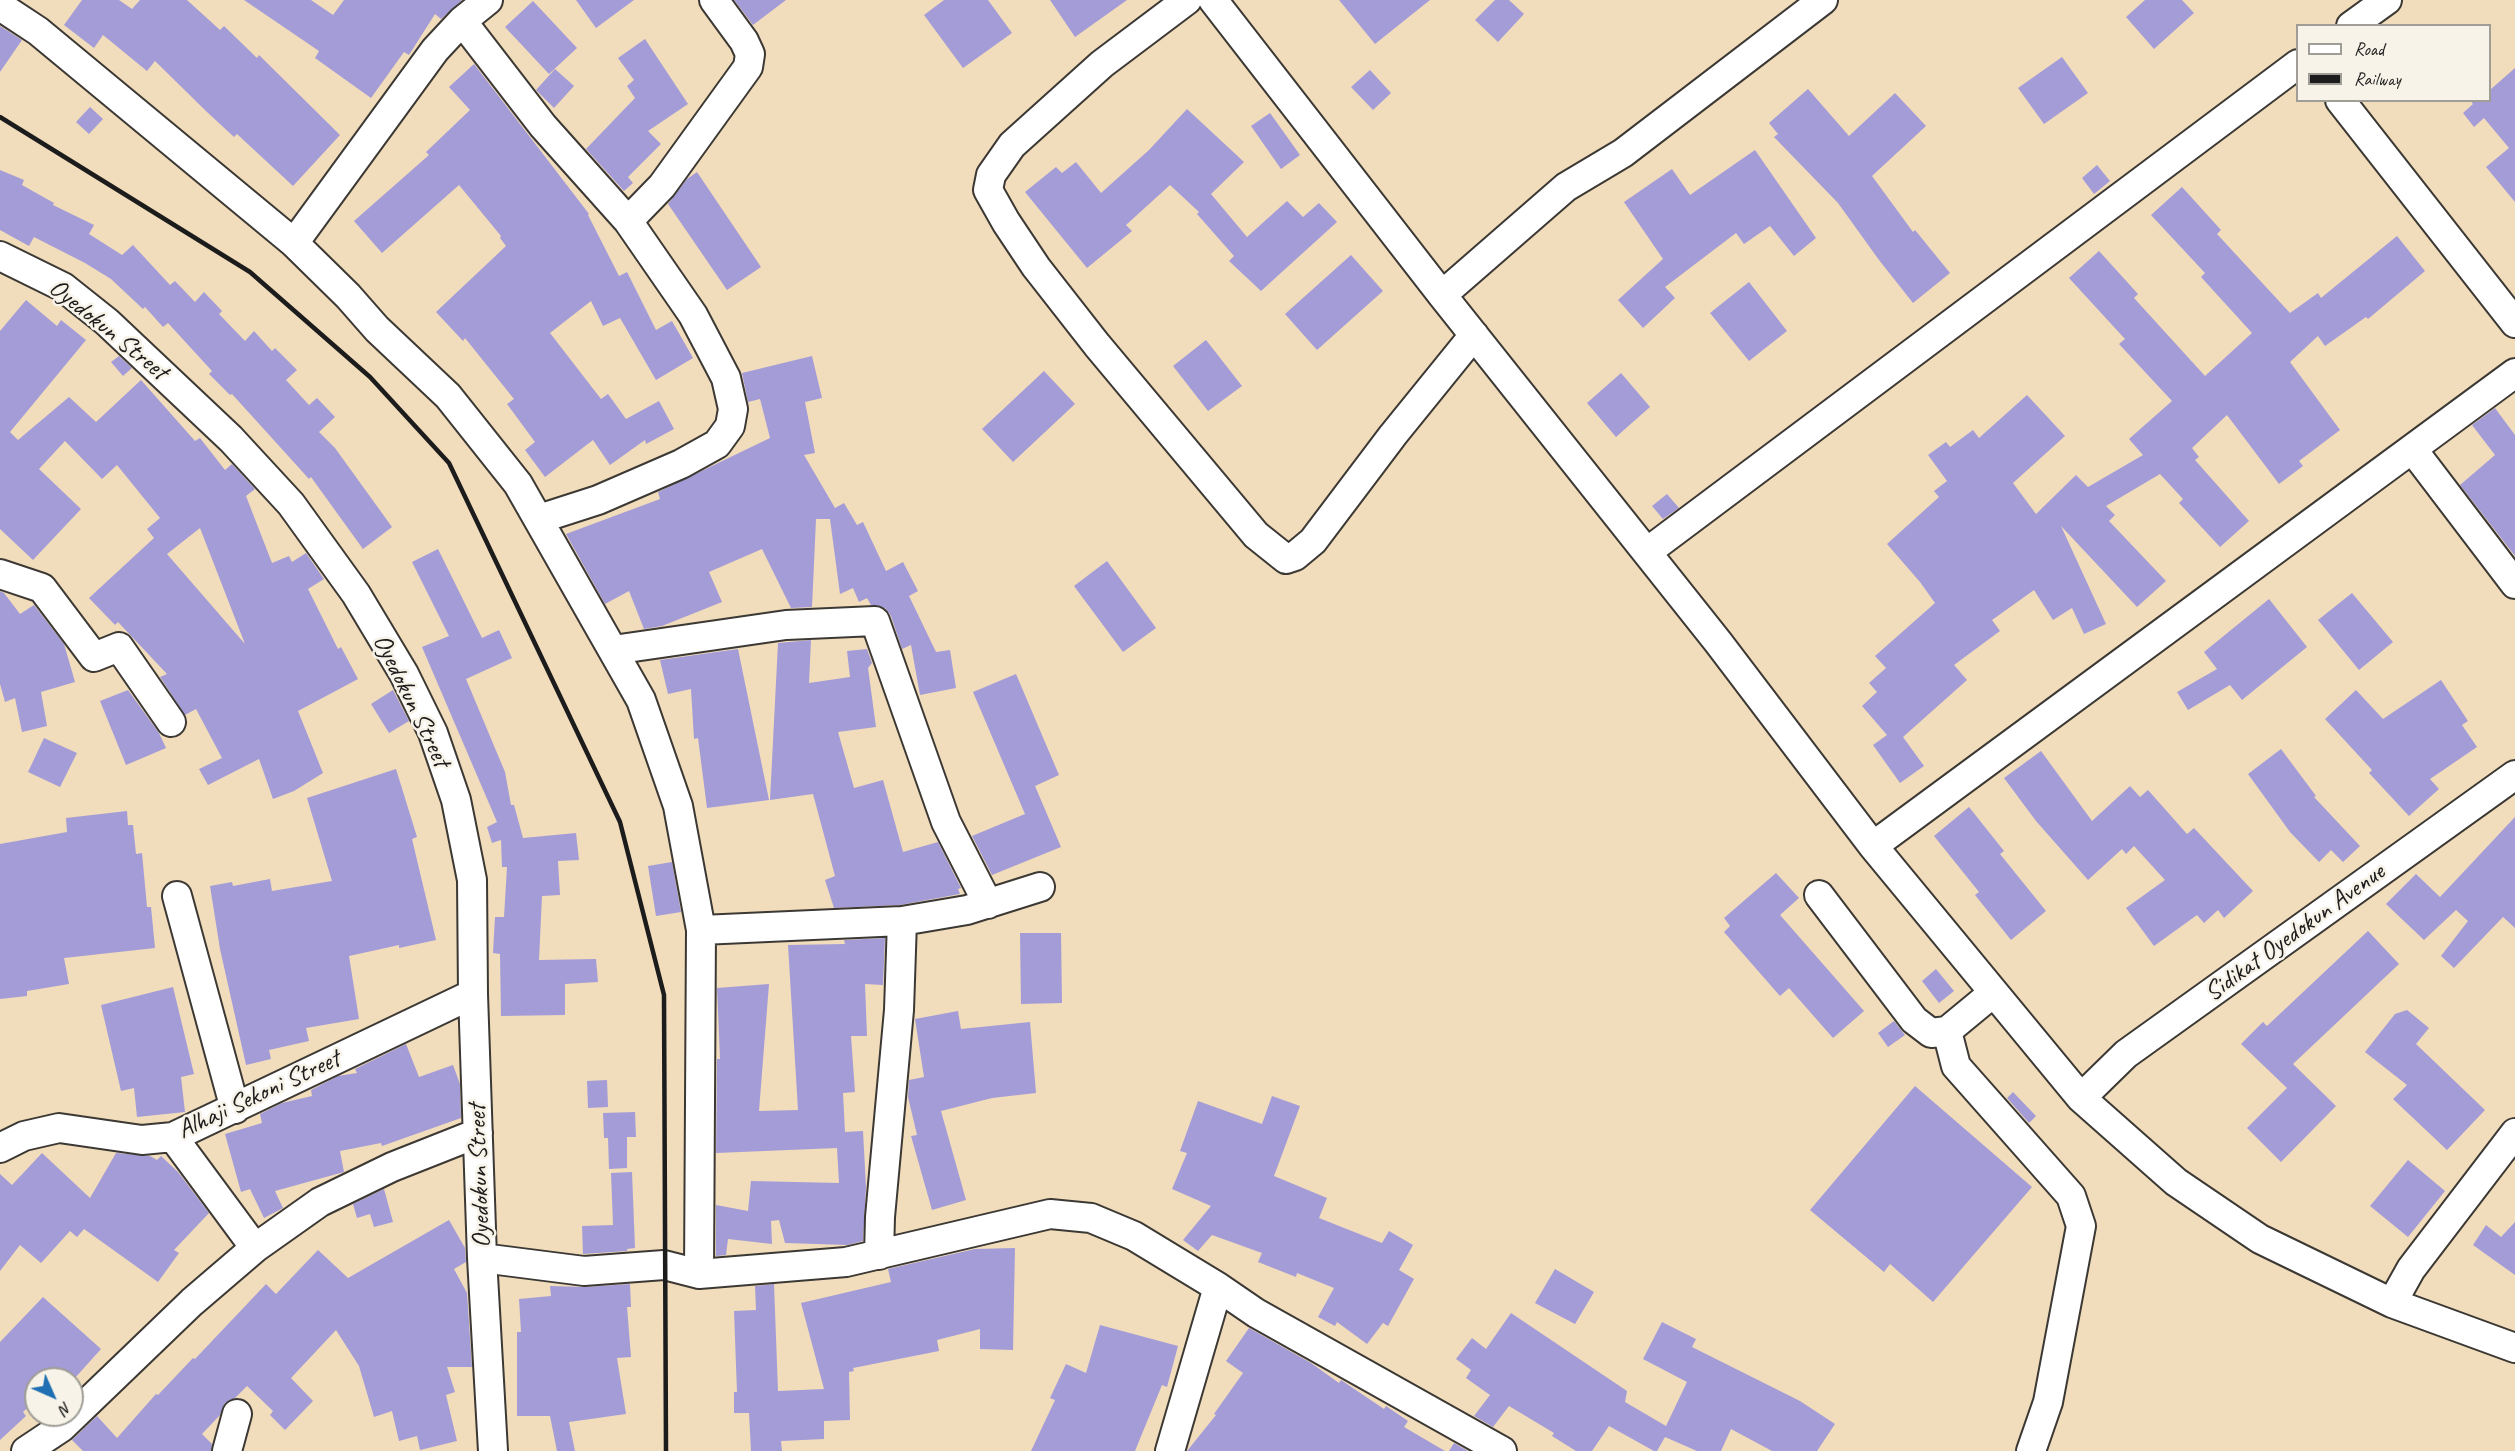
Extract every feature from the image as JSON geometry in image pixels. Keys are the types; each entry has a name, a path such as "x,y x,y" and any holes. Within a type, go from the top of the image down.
{"street":[{"path":"294,243 435,50 462,21 488,0"},
{"path":"628,221 662,186 748,67 750,54 744,41 714,0"},
{"path":"1187,0 1102,64 1012,145 991,176 988,190 1036,267 1097,345 1256,535 1286,560 1295,556 1313,541 1393,435 1474,335"},
{"path":"1442,295 1566,187 1623,153 1823,0"},
{"path":"2354,24 2387,0"},
{"path":"1220,2 1442,295 1647,552 1873,846 2081,1098 2176,1182 2260,1239 2392,1303 2515,1348"},
{"path":"0,6 38,31 294,243 348,296 377,329 447,396 518,484 641,700 678,806 701,930 699,1274"},
{"path":"462,21 543,126 628,221 693,315 726,378 733,409 730,426 717,444 681,464 598,500 539,519"},
{"path":"1647,552 2296,65"},
{"path":"2342,102 2515,323"},
{"name":"Oyedokun Street","path":"0,256 63,287 106,322 231,439 291,504 356,594 404,674 433,733 456,800 472,880 473,994 482,1258 493,1451"},
{"path":"1873,846 2515,373"},
{"path":"2413,450 2515,584"},
{"path":"0,574 42,588 94,657 119,647 171,722"},
{"path":"613,650 786,625 875,621 917,746 946,822 988,904"},
{"name":"Sidikat Oyedokun Avenue","path":"2081,1098 2126,1054 2515,775"},
{"path":"701,930 902,921 967,910 1040,887"},
{"path":"1819,895 1914,1020 1931,1033 1947,1031 1994,993"},
{"path":"177,896 235,1109"},
{"path":"879,1255 880,1217 899,1010 902,921"},
{"name":"Alhaji Sekoni Street","path":"0,1148 24,1136 59,1128 142,1140 173,1137 473,994"},
{"path":"1947,1031 1956,1066 2071,1196 2081,1226 2048,1402 2031,1451"},
{"path":"26,1451 62,1427 192,1302 255,1248 320,1202 392,1167 478,1133"},
{"path":"2392,1303 2411,1269 2515,1133"},
{"path":"173,1137 255,1248"},
{"path":"482,1258 584,1271 664,1265 699,1274 846,1262 1050,1214 1091,1218 1134,1236 1256,1313 1502,1451"},
{"path":"1170,1451 1218,1287"},
{"path":"227,1451 237,1414"}],"building":[{"path":"82,0 119,0 132,9 140,0 187,0 220,30 224,26 257,58 259,55 340,135 293,186 237,134 234,137 155,61 147,71 103,35 94,48 64,25"},
{"path":"244,0 311,0 333,15 344,0 462,0 441,19 435,14 409,55 404,52 371,98 315,58 319,51"},
{"path":"576,0 634,0 596,28"},
{"path":"734,0 786,0 753,25"},
{"path":"944,0 988,0 1012,33 963,68 924,15"},
{"path":"1050,0 1127,0 1075,37"},
{"path":"1339,0 1430,0 1375,44"},
{"path":"1495,0 1509,0 1524,14 1498,42 1475,20"},
{"path":"2145,0 2182,0 2194,13 2154,49 2126,17"},
{"path":"533,1 577,48 549,74 505,27"},
{"path":"0,26 22,40 0,72"},
{"path":"645,39 688,104 648,131 661,144 628,177 633,183 624,191 586,149 635,98 627,86 634,80 618,58"},
{"path":"2062,57 2088,93 2044,124 2018,88"},
{"path":"474,64 589,214 619,276 627,272 656,330 672,321 693,358 656,380 620,318 603,326 591,301 550,333 601,399 608,394 626,419 659,401 674,429 646,444 645,440 610,465 593,440 545,477 525,450 535,442 507,404 514,399 465,338 463,341 436,312 506,246 501,236 459,185 382,253 354,221 429,155 426,152 470,110 449,87"},
{"path":"2515,68 2515,202 2486,167 2509,148 2484,118 2474,127 2463,113 2473,104 2472,102 2491,102 2491,89"},
{"path":"555,69 574,86 554,108 536,90"},
{"path":"1370,70 1391,93 1373,110 1351,87"},
{"path":"1808,89 1849,136 1895,93 1926,126 1872,176 1913,232 1915,230 1950,273 1913,303 1838,203 1774,137 1778,134 1769,123"},
{"path":"90,107 103,119 89,134 76,122"},
{"path":"1187,109 1244,162 1211,194 1247,237 1287,201 1303,217 1319,203 1337,222 1261,291 1229,261 1234,256 1197,214 1199,212 1170,185 1126,225 1132,231 1087,268 1025,192 1056,167 1062,173 1076,162 1101,193 1149,150"},
{"path":"1270,113 1300,155 1281,169 1251,126"},
{"path":"1755,150 1816,238 1794,256 1770,226 1744,244 1736,233 1665,287 1675,298 1643,328 1618,300 1663,259 1624,202 1672,169 1690,195"},
{"path":"2097,165 2110,181 2094,194 2082,178"},
{"path":"0,170 24,180 22,185 54,203 53,205 94,225 89,234 122,255 133,245 170,285 175,281 195,302 204,292 222,311 219,314 245,341 254,331 272,351 275,348 297,370 286,380 309,405 317,398 335,417 319,432 335,448 392,527 363,549 311,477 309,479 232,394 230,395 209,374 212,371 168,323 163,327 145,307 143,309 111,279 85,263 34,237 29,246 0,230"},
{"path":"697,172 761,267 727,290 668,204 687,179"},
{"path":"2182,187 2221,230 2217,234 2290,313 2318,293 2321,298 2397,236 2425,271 2368,319 2366,317 2325,346 2318,336 2290,362 2340,430 2299,461 2303,466 2279,484 2227,415 2192,448 2199,457 2195,460 2249,521 2220,547 2179,503 2183,499 2160,474 2106,506 2115,515 2109,521 2166,581 2137,607 2061,526 2106,624 2084,634 2072,608 2053,620 2034,590 1992,620 2000,631 1954,665 1967,680 1903,737 1924,766 1900,783 1873,745 1887,735 1862,706 1877,692 1869,683 1886,668 1875,656 1935,603 1887,544 1939,497 1934,491 1947,481 1928,455 1946,442 1950,447 1973,430 1979,438 2027,395 2065,436 2013,483 2036,514 2076,475 2088,487 2143,455 2129,439 2172,401 2119,344 2125,339 2069,278 2099,251 2138,294 2134,298 2205,376 2252,333 2201,277 2205,273 2151,215"},
{"path":"1351,255 1383,291 1317,350 1285,314"},
{"path":"1749,282 1787,331 1749,361 1710,313"},
{"path":"26,300 57,326 61,320 86,340 10,432 18,440 69,397 96,422 141,380 195,441 200,438 225,470 232,464 255,489 246,496 272,563 289,556 292,562 306,553 324,579 308,589 338,649 341,647 358,679 298,711 323,773 294,791 273,799 259,759 208,785 199,769 222,758 196,709 185,715 160,677 167,674 118,622 115,625 89,598 154,538 147,529 160,518 117,465 102,479 65,441 39,469 81,509 33,560 0,529 0,331","holes":["200,528 245,644 167,554"]},
{"path":"1206,340 1242,386 1208,411 1173,366"},
{"path":"119,356 132,368 123,376 111,362"},
{"path":"812,356 822,398 805,402 815,453 804,455 835,508 844,503 857,525 863,522 886,571 903,562 918,591 909,596 936,652 950,650 956,688 920,695 911,645 902,649 891,616 885,608 871,605 867,598 859,602 853,588 840,594 830,519 816,519 812,607 791,608 762,549 709,572 722,602 662,626 644,629 629,591 605,604 566,534 660,499 658,492 770,438 760,399 748,402 742,373"},
{"path":"1044,371 1075,404 1013,462 982,429"},
{"path":"1621,373 1650,407 1616,437 1587,403"},
{"path":"2495,408 2515,435 2515,556 2460,485 2495,455 2472,425"},
{"path":"1667,494 1679,508 1663,519 1652,506"},
{"path":"438,549 482,638 499,630 512,658 466,679 505,772 511,805 514,805 523,838 576,833 579,860 558,861 560,895 542,896 539,960 596,959 598,982 565,984 565,1015 501,1016 500,954 493,953 495,917 504,917 507,867 502,867 501,840 492,843 487,827 497,822 422,647 449,636 412,562"},
{"path":"1107,561 1156,628 1123,652 1074,586"},
{"path":"0,591 20,614 34,605 64,644 75,682 41,692 47,726 22,732 15,698 5,702 0,684"},
{"path":"2352,593 2393,642 2359,670 2318,620"},
{"path":"2269,599 2307,647 2242,700 2230,685 2188,710 2177,692 2217,669 2204,652"},
{"path":"811,640 809,683 850,677 847,651 867,649 872,663 868,668 876,727 838,732 854,788 883,780 903,852 938,842 961,888 958,889 960,894 900,905 834,908 825,880 835,876 813,794 770,800 778,643"},
{"path":"738,649 769,800 707,808 698,738 694,739 691,689 668,694 660,660"},
{"path":"1016,674 1059,775 1035,786 1061,847 992,875 972,836 1025,814 973,692"},
{"path":"2441,680 2468,721 2462,725 2477,747 2430,779 2439,789 2409,816 2369,773 2372,770 2325,719 2356,690 2383,719"},
{"path":"128,690 159,733 166,748 126,765 100,701"},
{"path":"393,690 409,721 389,733 371,704"},
{"path":"44,738 77,753 60,787 28,772"},
{"path":"2281,749 2316,796 2314,797 2360,846 2343,862 2331,850 2319,862 2290,832 2248,774"},
{"path":"2041,751 2092,821 2130,786 2140,797 2148,790 2187,834 2194,828 2253,891 2224,918 2218,910 2204,923 2197,915 2154,946 2126,908 2165,880 2134,846 2126,854 2122,849 2088,880 2036,821 2004,778"},
{"path":"396,769 417,837 412,839 436,940 349,956 359,1019 306,1028 309,1041 269,1050 271,1059 246,1065 220,949 210,886 232,882 233,886 270,879 272,891 332,881 307,798"},
{"path":"1969,807 2004,851 2000,854 2046,911 2011,940 1975,895 1979,892 1934,836"},
{"path":"127,811 128,825 133,825 136,854 142,853 147,907 151,907 155,948 64,958 69,984 27,991 27,996 0,999 0,844 67,832 66,818"},
{"path":"2515,817 2515,928 2503,917 2454,968 2441,956 2468,921 2456,910 2424,940 2386,904 2416,874 2440,897"},
{"path":"672,862 681,912 656,916 648,866"},
{"path":"1776,873 1799,898 1780,915 1864,1011 1833,1038 1789,988 1780,996 1724,932 1730,926 1724,918"},
{"path":"2368,931 2399,964 2293,1064 2336,1106 2281,1162 2247,1128 2287,1088 2241,1044 2263,1022 2267,1026"},
{"path":"1020,933 1061,933 1062,1003 1021,1004"},
{"path":"885,938 883,985 865,984 867,1036 851,1036 855,1092 843,1093 845,1132 863,1131 866,1187 863,1241 848,1245 785,1243 779,1220 771,1221 772,1244 728,1239 726,1255 716,1256 716,1205 748,1211 751,1181 839,1183 837,1148 716,1153 717,1059 720,1059 717,988 769,984 759,1111 798,1110 788,945 845,944 844,940"},
{"path":"1936,969 1954,991 1939,1003 1922,981"},
{"path":"173,987 194,1074 181,1077 185,1112 137,1117 134,1088 121,1091 101,1005"},
{"path":"2407,1010 2429,1028 2416,1044 2485,1110 2447,1150 2393,1099 2407,1085 2365,1052 2395,1014"},
{"path":"958,1011 961,1029 1030,1022 1036,1093 992,1098 941,1111 966,1200 932,1210 911,1136 917,1135 908,1097 909,1080 924,1077 915,1019"},
{"path":"1894,1021 1905,1035 1888,1047 1878,1033"},
{"path":"406,1044 419,1077 453,1065 460,1084 461,1118 382,1146 381,1143 340,1151 344,1172 275,1191 283,1208 264,1218 250,1189 241,1192 225,1134 262,1123 260,1114 282,1103 312,1096 311,1090 338,1076 357,1073 355,1069"},
{"path":"607,1080 608,1107 588,1108 587,1081"},
{"path":"1915,1086 2032,1187 1933,1302 1890,1264 1884,1272 1810,1210"},
{"path":"2013,1092 2036,1116 2029,1123 2007,1098"},
{"path":"1272,1096 1300,1106 1274,1176 1327,1198 1319,1218 1382,1243 1389,1231 1413,1245 1399,1270 1414,1279 1388,1326 1383,1323 1367,1344 1337,1322 1335,1326 1318,1317 1334,1288 1297,1273 1296,1277 1258,1262 1262,1253 1212,1235 1198,1251 1183,1240 1211,1206 1172,1189 1187,1153 1180,1151 1198,1101 1262,1124"},
{"path":"635,1112 636,1137 627,1137 627,1168 609,1169 608,1138 604,1138 603,1113"},
{"path":"42,1153 90,1198 116,1153 150,1156 157,1160 161,1156 178,1172 209,1213 174,1250 179,1253 158,1282 84,1229 77,1237 70,1231 41,1263 20,1245 0,1271 0,1174 12,1185"},
{"path":"2408,1160 2445,1191 2408,1237 2370,1206"},
{"path":"632,1172 635,1248 627,1249 627,1251 583,1254 582,1226 613,1225 611,1173"},
{"path":"384,1189 393,1222 374,1227 370,1214 357,1218 353,1204"},
{"path":"449,1220 465,1248 466,1262 454,1269 467,1293 472,1367 447,1367 455,1392 446,1395 457,1441 420,1450 417,1436 399,1441 392,1411 374,1417 359,1366 336,1330 291,1378 313,1401 285,1430 270,1415 273,1411 247,1386 235,1398 225,1403 220,1415 202,1434 212,1444 211,1451 83,1451 72,1440 97,1416 117,1438 156,1394 158,1395 193,1358 195,1359 266,1284 276,1294 318,1250 348,1278"},
{"path":"2515,1222 2515,1275 2473,1245 2486,1225 2501,1237"},
{"path":"1015,1248 1013,1350 980,1349 980,1329 937,1340 939,1351 853,1368 854,1371 849,1372 850,1420 824,1421 824,1439 781,1441 782,1451 751,1451 749,1413 734,1413 734,1392 737,1392 734,1311 756,1310 755,1286 774,1284 778,1391 824,1389 801,1303 891,1282 888,1269 975,1249"},
{"path":"1555,1269 1594,1292 1575,1324 1535,1303"},
{"path":"630,1284 631,1307 627,1307 631,1357 617,1358 626,1414 569,1422 575,1451 557,1451 550,1416 517,1416 517,1332 521,1332 519,1299 551,1296 550,1286 585,1287"},
{"path":"43,1297 101,1349 84,1368 24,1367 24,1418 0,1440 0,1342"},
{"path":"1511,1313 1627,1391 1625,1402 1666,1426 1687,1382 1643,1359 1662,1322 1696,1339 1692,1347 1800,1401 1835,1424 1817,1451 1772,1451 1731,1429 1721,1451 1697,1451 1665,1437 1657,1451 1654,1451 1609,1426 1592,1451 1576,1451 1552,1436 1554,1433 1509,1406 1493,1427 1474,1416 1490,1395 1466,1378 1471,1370 1456,1359 1472,1338 1486,1349"},
{"path":"1100,1325 1178,1346 1167,1387 1162,1385 1135,1451 1031,1451 1055,1400 1050,1398 1066,1364 1086,1373"},
{"path":"1249,1328 1311,1363 1339,1383 1341,1380 1384,1409 1386,1406 1408,1421 1404,1427 1445,1451 1187,1451 1216,1415 1214,1414 1243,1373 1226,1361"},
{"path":"1454,1443 1468,1451 1449,1451"}],"railway":[{"path":"0,117 250,272 370,377 449,463 620,822 664,995 666,1451"}]}
